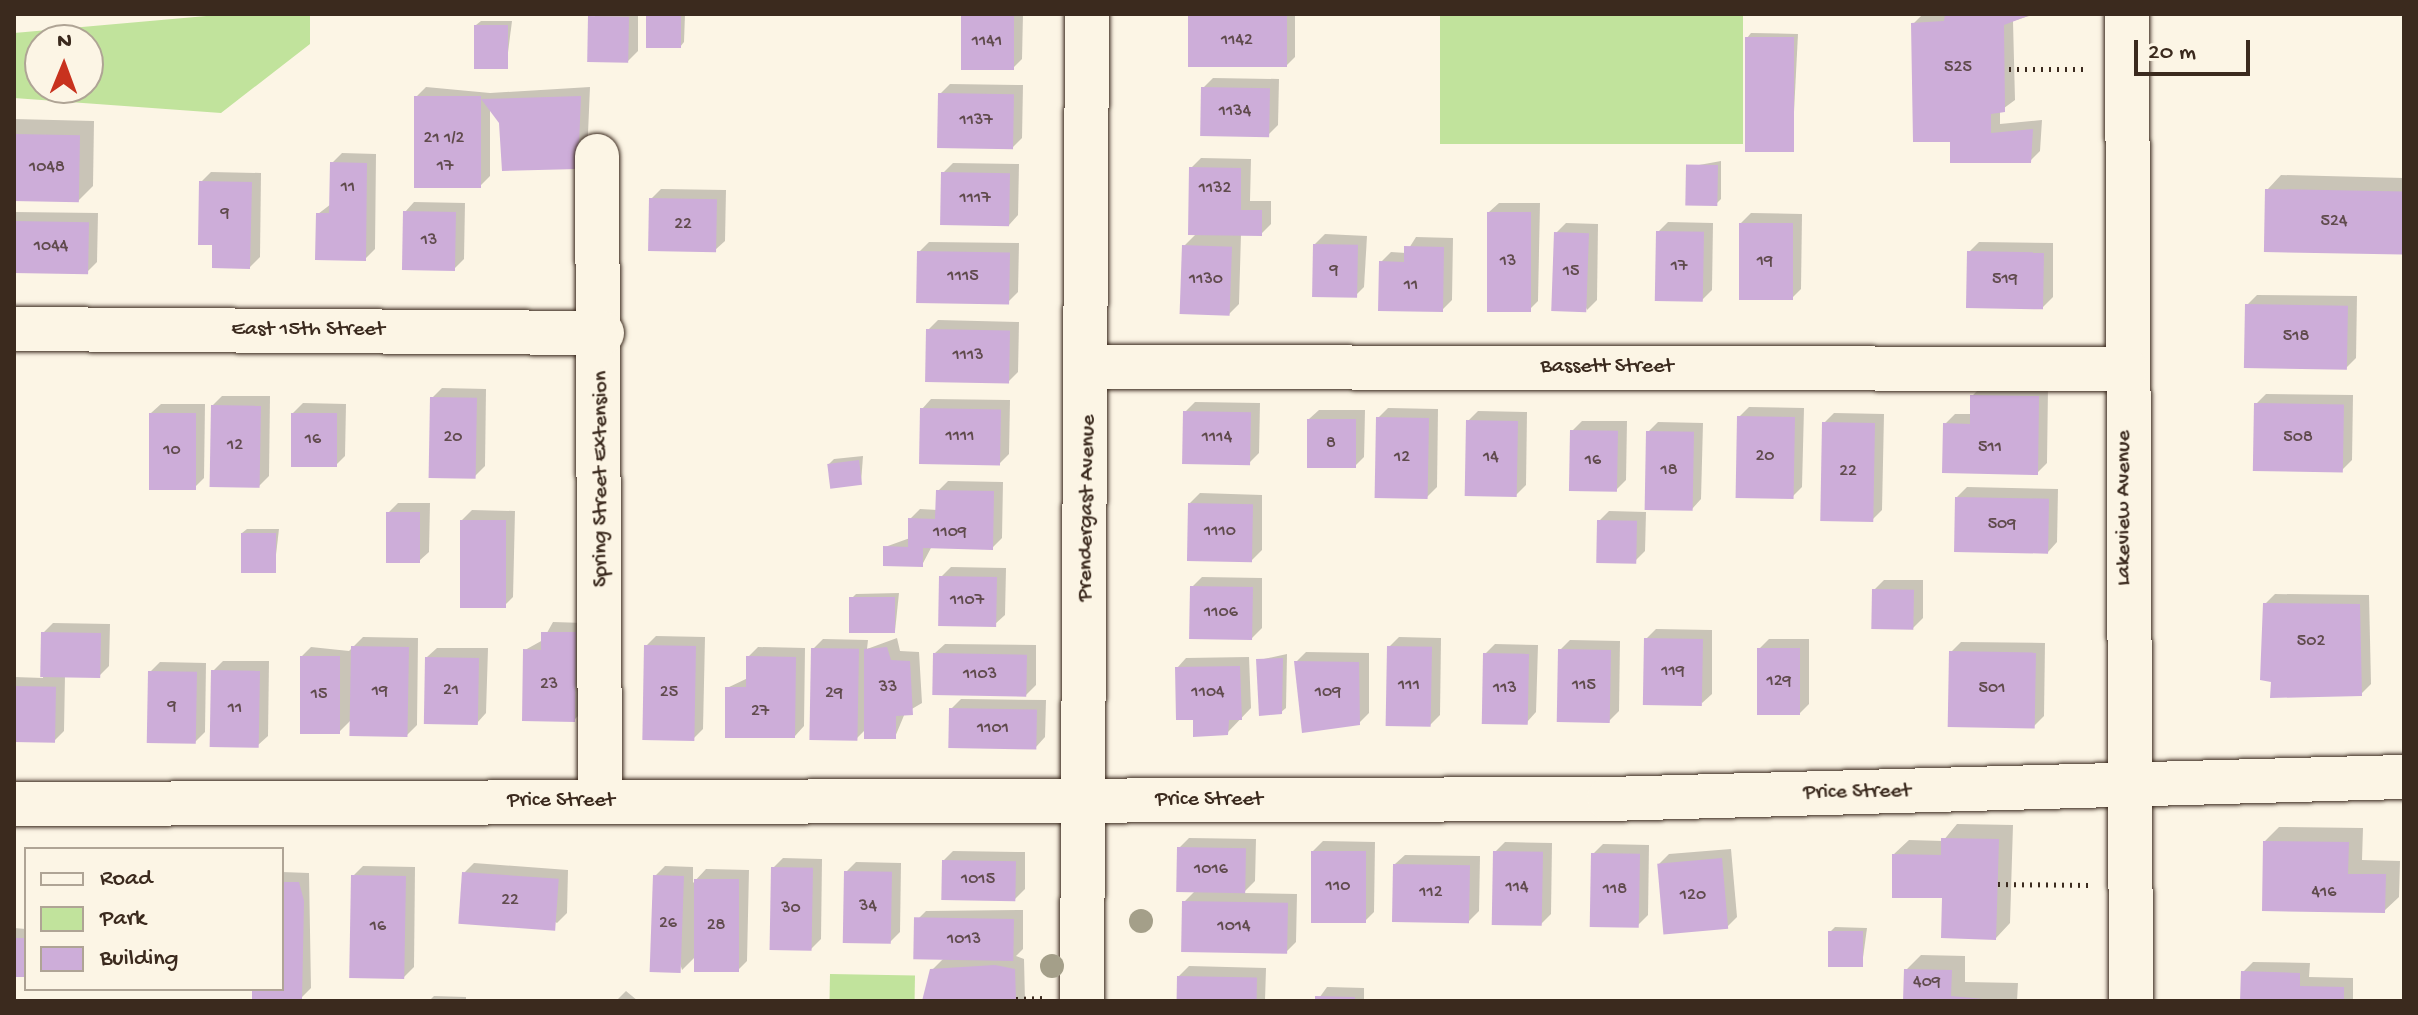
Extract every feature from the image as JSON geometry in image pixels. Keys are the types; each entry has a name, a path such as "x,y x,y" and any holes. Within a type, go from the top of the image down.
{"street":[{"name":"Prendergast Avenue","path":"1063,999 1082,801 1090,367 1087,14"},
{"name":"Lakeview Avenue","path":"2127,14 2126,787 2131,1001"},
{"name":"Spring Street Extension","path":"597,156 602,333 600,801"},
{"name":"East 15th Street","path":"14,329 602,333"},
{"name":"Bassett Street","path":"1090,367 2125,369"},
{"name":"Price Street","path":"14,804 1082,801 2126,787 2404,777"}],"path":[{"path":"2009,69 2127,70"},
{"path":"1998,884 2128,885"},
{"path":"1016,999 1063,999"}],"green space":[{"path":"229,14 310,14 310,44 221,113 97,104 104,104 104,25"},
{"path":"1440,14 1743,14 1743,144 1440,144"},
{"path":"24,32 24,99 14,98 14,33"},
{"path":"830,974 915,975 915,1001 830,1001"}],"building":[{"path":"646,14 681,14 681,48 646,48"},
{"path":"961,14 1014,14 1014,70 961,70"},
{"path":"1188,14 1287,14 1287,67 1188,67"},
{"path":"1945,14 2033,14 2004,25 2005,112 1991,114 1991,133 2033,129 2031,163 1950,163 1950,142 1913,142 1911,23 1944,21"},
{"path":"588,16 629,17 628,63 587,62"},
{"path":"474,25 508,25 508,69 474,69"},
{"path":"1745,37 1794,37 1794,152 1745,152"},
{"path":"1201,87 1270,88 1269,137 1200,136"},
{"path":"938,93 1014,94 1013,149 937,148"},
{"path":"414,96 481,96 481,188 414,188"},
{"path":"581,96 578,169 502,171 499,123 481,99"},
{"path":"14,134 80,135 79,202 14,201"},
{"path":"330,162 367,163 366,261 315,260 316,213 329,213"},
{"path":"1686,164 1718,165 1717,206 1685,205"},
{"path":"1189,167 1241,168 1241,210 1262,210 1262,236 1188,235"},
{"path":"941,172 1010,173 1009,226 940,225"},
{"path":"199,181 252,182 250,269 212,268 212,245 198,245"},
{"path":"2265,189 2404,191 2403,254 2264,252"},
{"path":"649,198 717,199 716,252 648,251"},
{"path":"403,211 456,212 455,271 402,270"},
{"path":"1487,212 1531,212 1531,312 1487,312"},
{"path":"14,221 89,222 88,274 14,273"},
{"path":"1739,223 1793,223 1793,300 1739,300"},
{"path":"1656,231 1704,232 1703,302 1655,301"},
{"path":"1554,232 1589,233 1586,312 1551,311"},
{"path":"1313,244 1358,245 1357,298 1312,297"},
{"path":"1182,245 1232,247 1230,316 1180,314"},
{"path":"1404,246 1444,247 1443,312 1378,311 1379,261 1404,262"},
{"path":"917,251 1010,253 1009,305 916,303"},
{"path":"1967,251 2044,252 2043,309 1966,308"},
{"path":"2245,304 2348,306 2347,370 2244,368"},
{"path":"926,329 1010,330 1009,383 925,382"},
{"path":"1970,395 2039,396 2038,475 1942,473 1943,423 1970,424"},
{"path":"430,397 477,398 476,479 429,478"},
{"path":"2254,403 2344,405 2343,473 2253,471"},
{"path":"211,405 261,406 260,488 210,487"},
{"path":"920,408 1001,409 1000,465 919,464"},
{"path":"1183,411 1251,412 1250,465 1182,464"},
{"path":"149,413 196,413 196,490 149,490"},
{"path":"291,413 337,413 337,467 291,467"},
{"path":"1737,416 1795,417 1794,499 1736,498"},
{"path":"1376,417 1429,418 1428,499 1375,498"},
{"path":"1307,419 1356,419 1356,468 1307,468"},
{"path":"1466,420 1518,421 1517,497 1465,496"},
{"path":"1822,422 1875,423 1873,522 1820,521"},
{"path":"1570,430 1618,431 1617,492 1569,491"},
{"path":"1646,431 1694,432 1693,511 1645,510"},
{"path":"859,460 862,485 830,489 827,464"},
{"path":"936,490 994,491 993,550 923,548 923,567 883,566 883,546 908,547 908,518 935,519"},
{"path":"1955,497 2049,499 2048,554 1954,552"},
{"path":"1188,503 1253,504 1252,562 1187,561"},
{"path":"386,512 420,512 420,563 386,563"},
{"path":"460,520 506,520 506,608 460,608"},
{"path":"1597,520 1637,521 1636,564 1596,563"},
{"path":"241,533 276,533 276,573 241,573"},
{"path":"939,576 997,577 996,627 938,626"},
{"path":"1190,586 1253,587 1252,640 1189,639"},
{"path":"1872,589 1914,590 1913,630 1871,629"},
{"path":"849,597 895,597 895,633 849,633"},
{"path":"2263,603 2360,604 2362,696 2270,698 2271,682 2260,680"},
{"path":"41,632 101,633 100,678 40,677"},
{"path":"541,632 576,632 575,722 522,721 523,649 541,650"},
{"path":"1644,638 1703,639 1702,706 1643,705"},
{"path":"644,645 696,646 694,741 642,740"},
{"path":"351,646 409,647 407,737 349,736"},
{"path":"1387,646 1432,647 1431,727 1386,726"},
{"path":"887,647 891,660 910,661 913,715 896,716 896,739 864,739 864,649"},
{"path":"811,648 859,649 857,741 809,740"},
{"path":"1757,648 1800,648 1800,715 1757,715"},
{"path":"1558,649 1611,650 1610,723 1557,722"},
{"path":"1949,651 2036,653 2035,729 1948,727"},
{"path":"933,653 1027,655 1026,697 932,695"},
{"path":"1483,653 1529,654 1528,725 1482,724"},
{"path":"300,656 340,656 340,734 300,734"},
{"path":"746,656 796,657 795,738 725,738 725,687 746,687"},
{"path":"425,657 479,658 478,725 424,724"},
{"path":"1283,658 1282,714 1259,716 1256,659"},
{"path":"1294,661 1359,662 1360,725 1302,733"},
{"path":"1240,666 1242,720 1229,720 1228,735 1193,737 1193,720 1176,720 1175,667"},
{"path":"211,670 260,671 259,748 210,747"},
{"path":"148,671 197,672 196,744 147,743"},
{"path":"14,686 56,687 55,743 14,742"},
{"path":"949,708 1037,710 1036,750 948,748"},
{"path":"1941,838 1999,839 1996,940 1941,938 1942,898 1892,898 1892,854 1941,855"},
{"path":"2263,841 2349,842 2348,874 2386,874 2385,913 2262,911"},
{"path":"1177,847 1246,848 1245,893 1176,892"},
{"path":"1311,851 1366,851 1366,923 1311,923"},
{"path":"1493,851 1543,852 1542,926 1492,925"},
{"path":"1591,853 1640,854 1639,928 1590,927"},
{"path":"1722,858 1728,929 1663,934 1657,864"},
{"path":"942,860 1016,861 1015,901 941,900"},
{"path":"1393,864 1470,865 1469,923 1392,922"},
{"path":"771,867 813,868 812,951 770,950"},
{"path":"844,871 892,872 891,944 843,943"},
{"path":"462,872 559,879 555,931 458,924"},
{"path":"351,875 406,876 404,979 349,978"},
{"path":"653,875 684,876 681,973 650,972"},
{"path":"694,879 739,879 739,972 694,972"},
{"path":"284,882 299,882 304,901 302,1000 252,999 252,991 284,991"},
{"path":"1182,901 1288,903 1287,954 1181,952"},
{"path":"914,917 1014,919 1013,961 913,959"},
{"path":"1828,931 1863,931 1863,967 1828,967"},
{"path":"14,938 24,938 24,977 14,977"},
{"path":"995,965 1015,969 1016,1001 922,1001 930,969"},
{"path":"1904,969 1952,970 1951,996 2004,1001 1903,1001"},
{"path":"2241,971 2300,973 2300,986 2344,987 2344,1001 2240,1001"},
{"path":"1177,976 1257,977 1257,1001 1177,1001"},
{"path":"1315,996 1355,997 1355,1001 1315,1001"}]}
